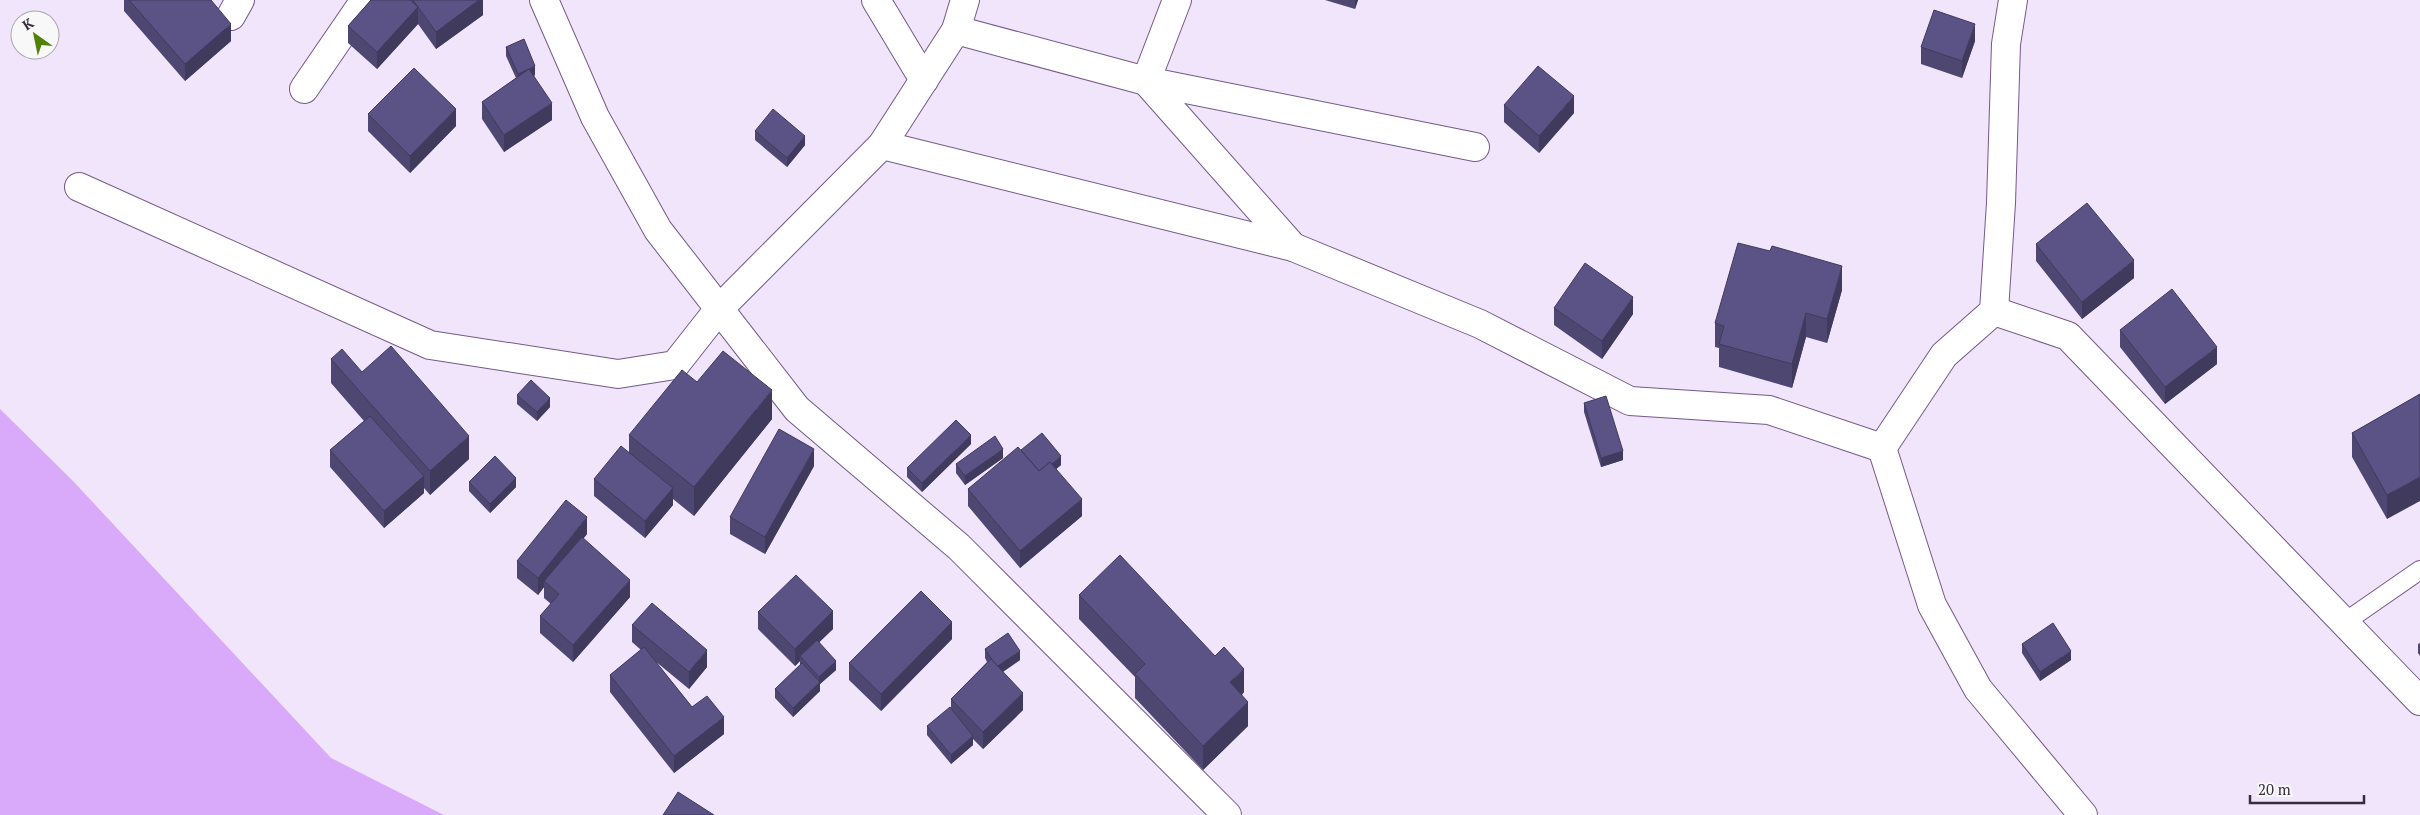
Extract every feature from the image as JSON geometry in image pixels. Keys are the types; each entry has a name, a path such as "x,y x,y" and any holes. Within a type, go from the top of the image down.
{"street":[{"path":"304,89 365,0"},
{"path":"544,0 595,117 658,230 797,409 959,548 1227,815"},
{"path":"876,0 924,80"},
{"path":"79,187 430,345 618,374 674,365 719,308 882,145 956,30 965,0"},
{"path":"1146,81 1177,0"},
{"path":"1882,448 1944,355 1994,311 2001,203 2006,44 2013,0"},
{"path":"956,30 1146,81 1475,147"},
{"path":"1146,81 1293,247"},
{"path":"882,145 1293,247 1480,324 1630,401 1769,410 1882,448"},
{"path":"1994,311 2068,336 2420,701"},
{"path":"1882,448 1932,605 1978,689 2083,815"}],"lane":[{"path":"2345,622 2420,570"}],"shaded area":[{"path":"0,409 73,481 331,758 444,815 0,815"}],"building":[{"path":"129,0 211,0 231,24 185,64"},
{"path":"371,0 410,0 418,7 377,52 348,26"},
{"path":"413,0 479,0 436,32"},
{"path":"1934,10 1975,24 1962,61 1921,47"},
{"path":"524,39 535,66 518,74 506,47"},
{"path":"1538,66 1574,96 1539,136 1504,105"},
{"path":"414,68 456,109 410,156 368,114"},
{"path":"529,69 552,103 504,135 482,102"},
{"path":"773,109 805,136 787,158 755,131"},
{"path":"2087,203 2134,260 2082,302 2036,244"},
{"path":"1738,243 1770,251 1772,246 1842,266 1827,319 1806,313 1792,364 1719,344 1724,326 1715,323"},
{"path":"1585,263 1633,297 1602,341 1554,308"},
{"path":"2172,289 2217,347 2165,387 2120,330"},
{"path":"391,346 469,436 430,471 331,359 342,349 362,372"},
{"path":"723,351 772,390 694,487 629,435 682,370 697,382"},
{"path":"531,380 550,398 537,412 517,395"},
{"path":"2420,394 2420,477 2387,495 2352,433"},
{"path":"1606,396 1623,451 1601,458 1584,403"},
{"path":"370,416 424,476 384,511 330,450"},
{"path":"956,420 971,435 922,483 907,468"},
{"path":"779,429 814,449 765,537 730,517"},
{"path":"1042,433 1061,456 1052,464 1050,462 1039,471 1021,450"},
{"path":"995,436 1003,449 965,476 956,464"},
{"path":"621,446 673,488 645,521 594,479"},
{"path":"1018,447 1039,471 1050,462 1082,499 1020,551 968,489"},
{"path":"495,456 516,478 490,504 469,482"},
{"path":"566,500 587,517 538,578 517,561"},
{"path":"582,537 630,580 573,645 540,616 559,594 544,581"},
{"path":"1120,555 1215,656 1224,647 1244,669 1230,682 1248,702 1203,746 1135,674 1145,664 1079,595"},
{"path":"796,575 833,611 795,649 758,612"},
{"path":"921,591 952,622 881,694 849,663"},
{"path":"652,603 707,650 689,672 632,625"},
{"path":"2053,623 2071,651 2040,672 2022,644"},
{"path":"1008,633 1020,651 998,666 985,649"},
{"path":"817,640 836,661 819,677 800,656"},
{"path":"644,647 692,707 707,696 724,717 674,756 610,675"},
{"path":"991,659 1023,693 983,732 951,699"},
{"path":"802,663 820,682 793,708 775,689"},
{"path":"950,707 973,736 951,755 927,726"},
{"path":"678,792 714,815 663,815"}]}
